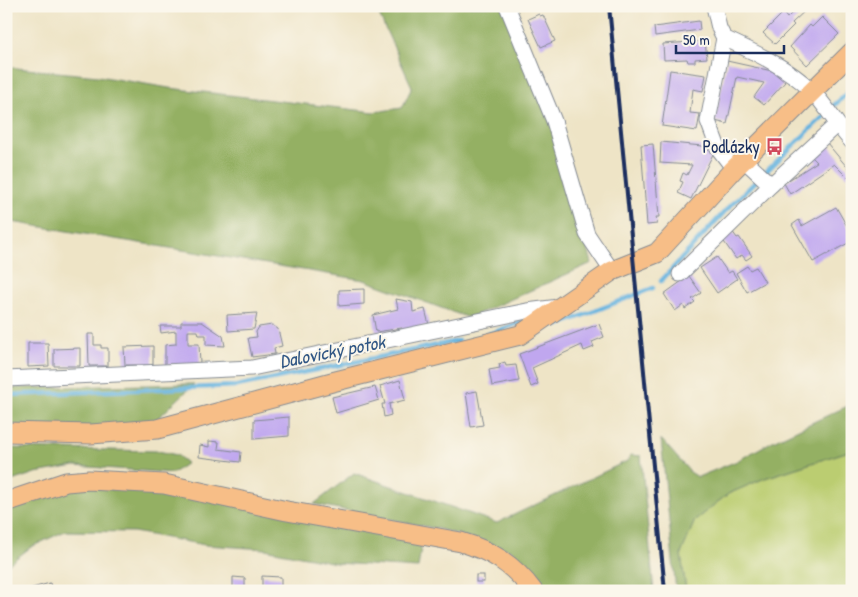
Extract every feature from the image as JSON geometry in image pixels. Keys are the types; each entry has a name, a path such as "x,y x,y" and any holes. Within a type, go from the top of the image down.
{"main road":[{"path":"6,432 91,434 157,430 332,382 509,339 528,330 612,271 657,253 739,164 852,52"},
{"path":"6,502 66,482 89,480 164,484 288,511 468,544 497,555 519,573 533,591"}],"street":[{"path":"507,6 554,121 587,234 612,271"},
{"path":"714,6 719,28 724,38 777,65 812,91 836,125 852,142"},
{"path":"724,38 708,121 718,148 770,185"},
{"path":"680,274 770,185 836,125"},
{"path":"6,379 252,368 527,310 553,311"}],"green space":[{"path":"375,6 504,6 553,128 592,263 469,318 364,280 6,221 6,67 98,76 169,88 374,112 402,108 412,87"},
{"path":"194,384 154,422 95,432 6,425 6,388"},
{"path":"852,404 852,450 765,478 728,494 695,520 681,554 686,591 676,591 661,439 690,472 698,477 737,461 773,441"},
{"path":"6,448 158,451 177,455 187,463 173,473 75,466 35,473 6,483"},
{"path":"852,450 852,591 686,591 681,554 695,520 728,494 765,478"},
{"path":"630,455 641,456 654,591 543,591 529,568 511,550 439,529 314,504 354,473 497,523 629,460"},
{"path":"76,486 166,488 422,541 418,568 336,563 265,549 205,545 134,532 65,531 31,547 6,566 6,505"}],"building":[{"path":"740,6 756,6 756,8 741,9"},
{"path":"799,6 810,6 792,23 794,25 775,44 763,33 783,13 787,18"},
{"path":"539,14 540,16 543,15 555,41 541,47 528,19"},
{"path":"822,17 839,34 807,65 790,47 810,25 812,27"},
{"path":"699,21 700,30 655,36 654,27"},
{"path":"705,41 707,58 695,59 695,62 688,62 687,59 664,60 663,44"},
{"path":"727,61 772,71 785,82 764,105 754,97 764,83 737,77 727,124 715,121"},
{"path":"670,70 706,75 703,91 693,89 690,113 700,114 697,131 662,126"},
{"path":"661,142 702,146 714,152 691,199 678,193 683,182 680,181 683,173 687,175 692,165 660,163"},
{"path":"827,143 852,173 847,177 834,164 790,194 784,183 817,162 812,157"},
{"path":"653,144 659,217 656,217 657,224 647,225 641,145"},
{"path":"836,207 852,235 852,241 813,262 792,225 799,220 802,226"},
{"path":"732,231 737,238 739,237 752,256 746,260 742,255 736,259 722,239"},
{"path":"717,257 728,273 732,271 737,279 717,293 700,268"},
{"path":"747,266 750,270 756,267 765,282 747,292 736,273"},
{"path":"689,276 701,293 692,299 695,302 685,309 683,305 675,311 664,294"},
{"path":"364,289 364,304 339,306 339,290"},
{"path":"396,299 412,302 413,312 425,309 429,325 402,331 402,328 376,332 373,315 398,309"},
{"path":"257,313 254,329 228,331 227,315"},
{"path":"181,322 202,322 223,336 225,346 206,345 206,335 199,335 198,331 188,331 188,344 199,344 200,364 165,365 165,345 176,344 176,331 161,333 160,326 181,326"},
{"path":"599,324 604,337 592,342 594,347 584,351 582,345 532,368 538,384 531,387 519,354"},
{"path":"272,325 278,329 282,346 274,348 275,354 252,357 248,338 257,337 256,332 259,327"},
{"path":"88,334 94,334 94,345 108,348 108,366 89,366"},
{"path":"28,343 48,343 49,366 28,367"},
{"path":"153,346 153,365 125,365 124,347"},
{"path":"80,348 80,366 54,366 54,349"},
{"path":"505,362 506,366 516,365 519,381 492,386 489,370 500,368 499,364"},
{"path":"400,380 405,400 389,404 391,415 384,417 382,404 385,404 380,386"},
{"path":"375,387 379,400 336,413 332,397"},
{"path":"477,391 483,425 471,427 466,393"},
{"path":"289,417 289,436 254,439 254,420"},
{"path":"209,441 219,442 218,449 241,452 240,462 199,457 200,445 209,447"},
{"path":"476,575 484,575 484,582 476,582"},
{"path":"262,576 281,577 281,591 262,589"},
{"path":"233,577 245,578 245,591 233,591"},
{"path":"50,583 52,591 32,591 32,588"}],"waterway":[{"name":"Dalovický potok","path":"831,108 852,89"},
{"name":"Dalovický potok","path":"661,281 728,208 824,116"},
{"name":"Dalovický potok","path":"548,324 559,325 653,288"},
{"name":"Dalovický potok","path":"489,334 519,323 527,323"},
{"name":"Dalovický potok","path":"6,395 237,386 458,341"}],"railway":[{"path":"609,6 665,591"}],"place":[{"name":"Podlázky","path":"774,147"}]}
